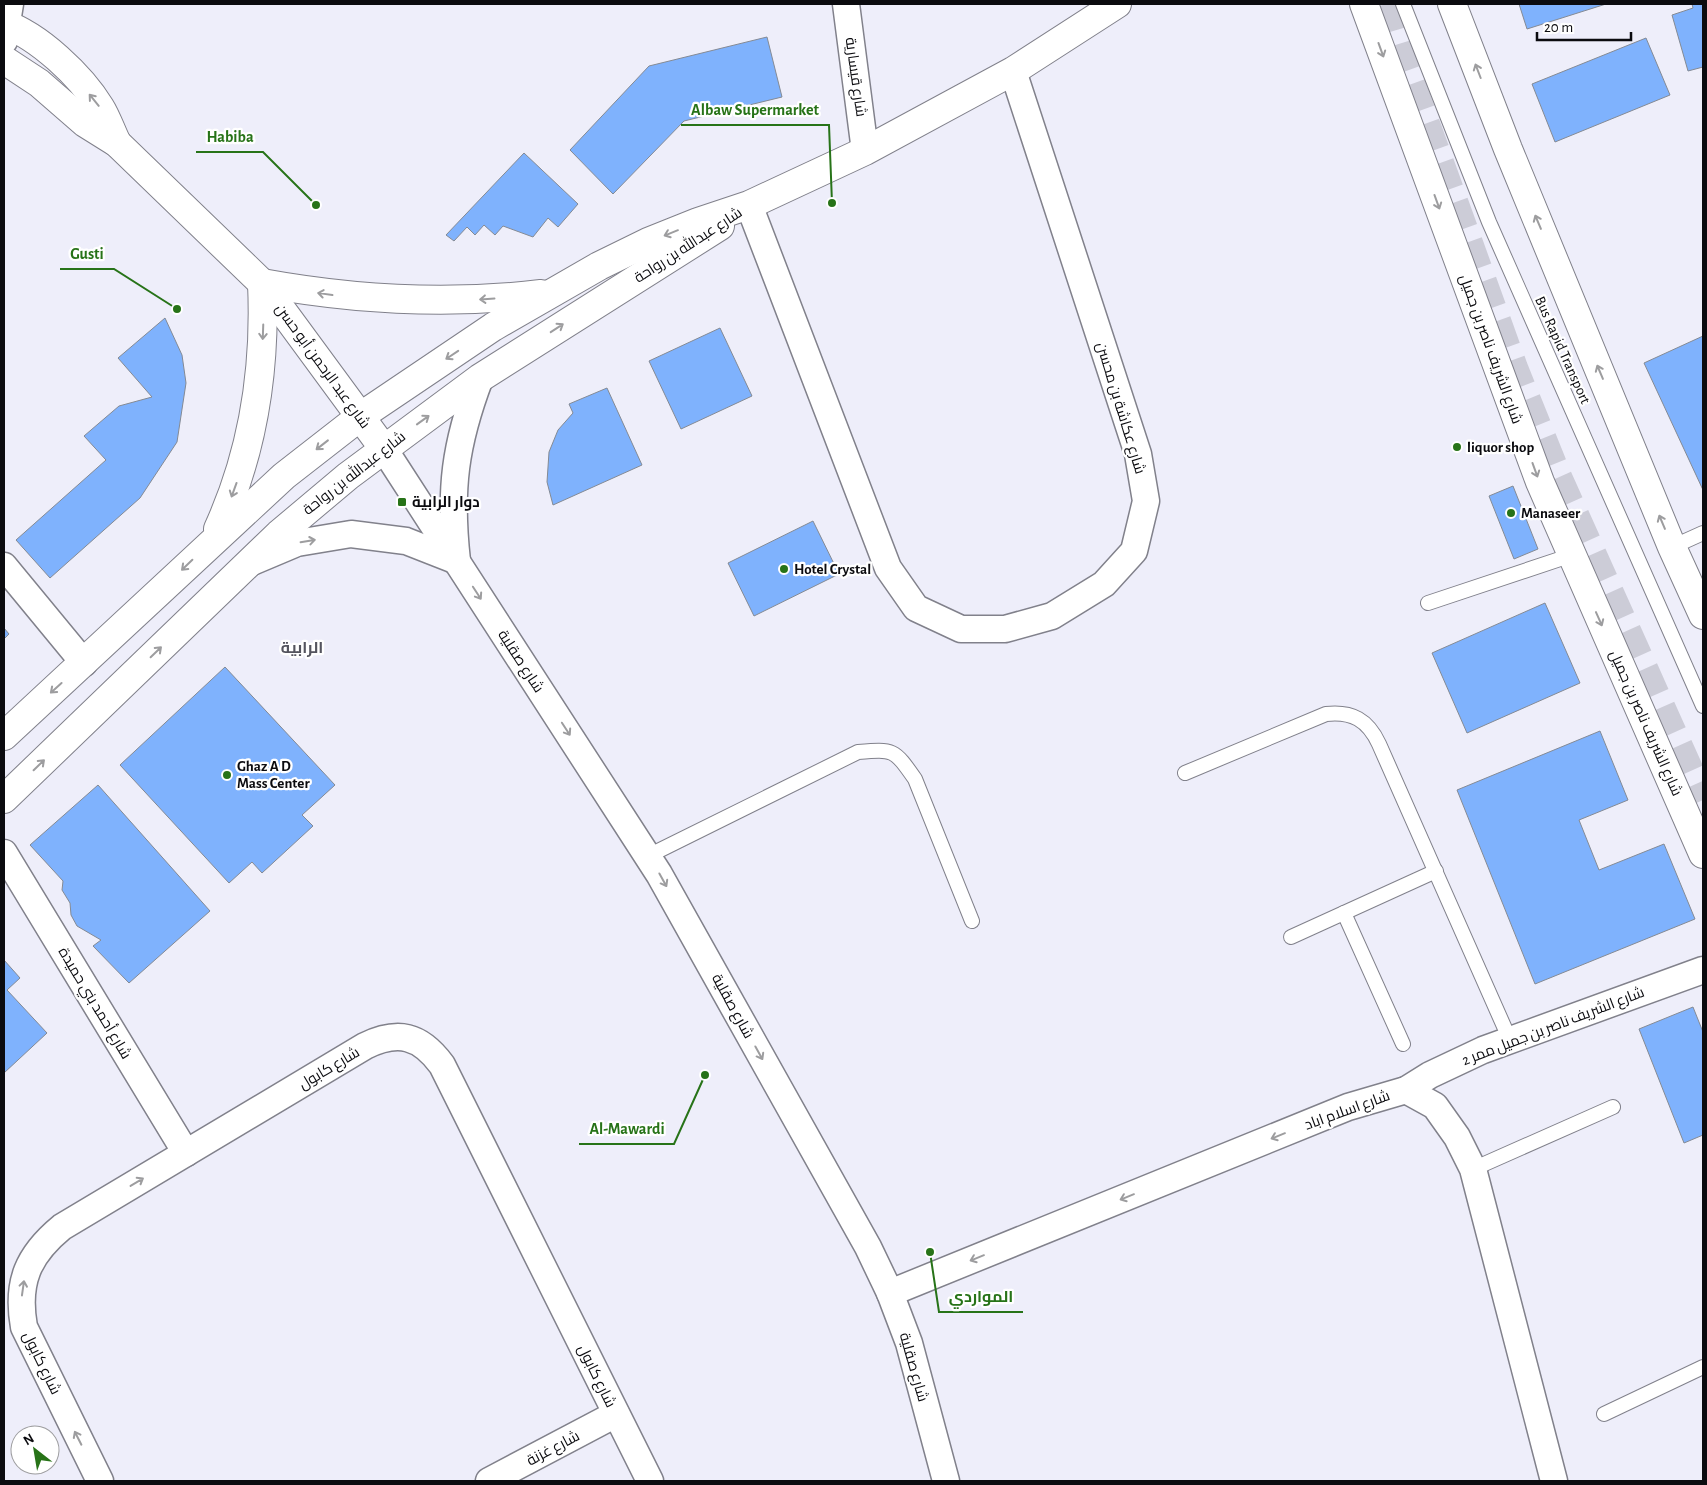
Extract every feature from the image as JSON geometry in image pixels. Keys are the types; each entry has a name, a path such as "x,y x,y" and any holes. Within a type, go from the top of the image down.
{"street":[{"name":"شارع قيسارية","path":"846,4 865,151"},
{"name":"شارع عبدالله بن رواحة","path":"4,736 284,476 361,416 493,328 648,242 698,222 749,205 865,151 1013,71 1117,4"},
{"name":"شارع الشريف ناصر بن جميل","path":"1364,4 1540,482 1703,854"},
{"path":"1452,4 1508,149 1672,547 1703,615"},
{"name":"شارع عبد الرحمن أبو حسن","path":"6,23 45,47 73,74 100,107 117,143"},
{"name":"شارع عبد الرحمن أبو حسن","path":"4,60 39,83 84,123 117,143 262,283 384,449"},
{"name":"شارع عكاشة بن محسن","path":"749,205 888,568 916,608 961,629 1006,628 1052,616 1104,584 1134,551 1146,501 1138,454 1013,71"},
{"name":"شارع عبدالله بن رواحة","path":"4,799 313,504 480,378 677,254 749,205"},
{"name":"شارع عبد الرحمن أبو حسن","path":"262,283 344,296 386,300 469,300 553,293"},
{"name":"شارع عبد الرحمن أبو حسن","path":"213,540 232,497 251,434 263,359 262,283"},
{"name":"شارع صقلية","path":"457,561 452,523 453,485 458,446 480,378"},
{"name":"شارع صقلية","path":"384,449 648,856 868,1247 890,1293 909,1343 946,1481"},
{"path":"247,565 297,542 351,534 406,540 457,561"},
{"path":"4,566 84,663"},
{"name":"شارع أحمد بني حميدة","path":"4,853 186,1153"},
{"name":"شارع الشريف ناصر بن جميل ممر 2","path":"1406,1090 1456,1062 1510,1040 1703,970"},
{"name":"شارع كابول","path":"100,1481 30,1341 21,1311 22,1287 29,1263 43,1243 62,1227 381,1038 399,1036 417,1041 432,1051 442,1065 650,1481"},
{"name":"شارع اسلام اباد","path":"890,1293 1348,1107 1406,1090 1435,1106 1457,1137 1473,1169 1554,1481"},
{"path":"4,1328 30,1341"},
{"name":"شارع غزنة","path":"490,1481 616,1414"}],"lane":[{"name":"Bus Rapid Transport","path":"1403,4 1489,222 1703,706"},
{"path":"1672,547 1703,534"},
{"path":"1428,603 1572,555"},
{"path":"1185,773 1313,718 1340,712 1353,715 1364,722 1374,731 1510,1040"},
{"path":"648,856 858,752 887,750 901,759 915,779 972,921"},
{"path":"1291,937 1436,871"},
{"path":"1344,913 1403,1044"},
{"path":"1473,1169 1613,1107"},
{"path":"1604,1414 1703,1367"}],"building":[{"path":"1519,4 1606,4 1527,29"},
{"path":"1692,4 1703,4 1703,67 1688,71 1672,15 1693,8"},
{"path":"767,37 782,97 684,121 613,194 570,150 649,66"},
{"path":"1646,38 1670,95 1555,142 1532,84"},
{"path":"524,153 578,204 558,227 548,218 533,237 503,226 495,235 484,225 475,235 467,227 454,241 446,235"},
{"path":"165,318 182,355 186,383 177,442 140,498 50,578 16,540 106,460 84,436 119,406 152,397 118,358"},
{"path":"720,328 752,396 681,429 649,361"},
{"path":"1703,336 1703,490 1644,363"},
{"path":"607,388 642,465 553,505 547,482 549,452 558,430 573,413 569,404"},
{"path":"1513,486 1538,549 1514,559 1489,496"},
{"name":"Hotel Crystal","path":"813,521 839,574 754,616 728,563"},
{"path":"1545,603 1580,683 1467,733 1432,653"},
{"path":"4,628 9,634 4,639"},
{"name":"Ghaz A D Mass Center","path":"225,667 335,785 302,815 313,826 262,873 252,862 229,883 120,765"},
{"path":"1600,731 1628,800 1579,820 1599,870 1664,844 1695,919 1535,984 1457,790"},
{"path":"98,785 210,911 129,983 93,946 101,940 77,926 71,915 70,903 62,890 63,881 30,845"},
{"path":"4,960 20,978 7,990 47,1033 4,1073"},
{"path":"1693,1007 1703,1032 1703,1135 1684,1143 1639,1029"}],"tunnel":[{"path":"1386,4 1403,60 1514,368 1558,477 1703,800"}],"place":[{"name":"Albaw Supermarket","path":"832,203"},
{"name":"Habiba","path":"316,205"},
{"name":"Gusti","path":"177,309"},
{"name":"liquor shop","path":"1457,447"},
{"name":"دوار الرابية","path":"402,502"},
{"name":"Manaseer","path":"1511,513"},
{"name":"Hotel Crystal","path":"784,569"},
{"name":"Ghaz A D Mass Center","path":"227,775"},
{"name":"Al-Mawardi","path":"705,1075"},
{"name":"المواردي","path":"930,1252"}],"district":[{"name":"الرابية","path":"302,647"}]}
